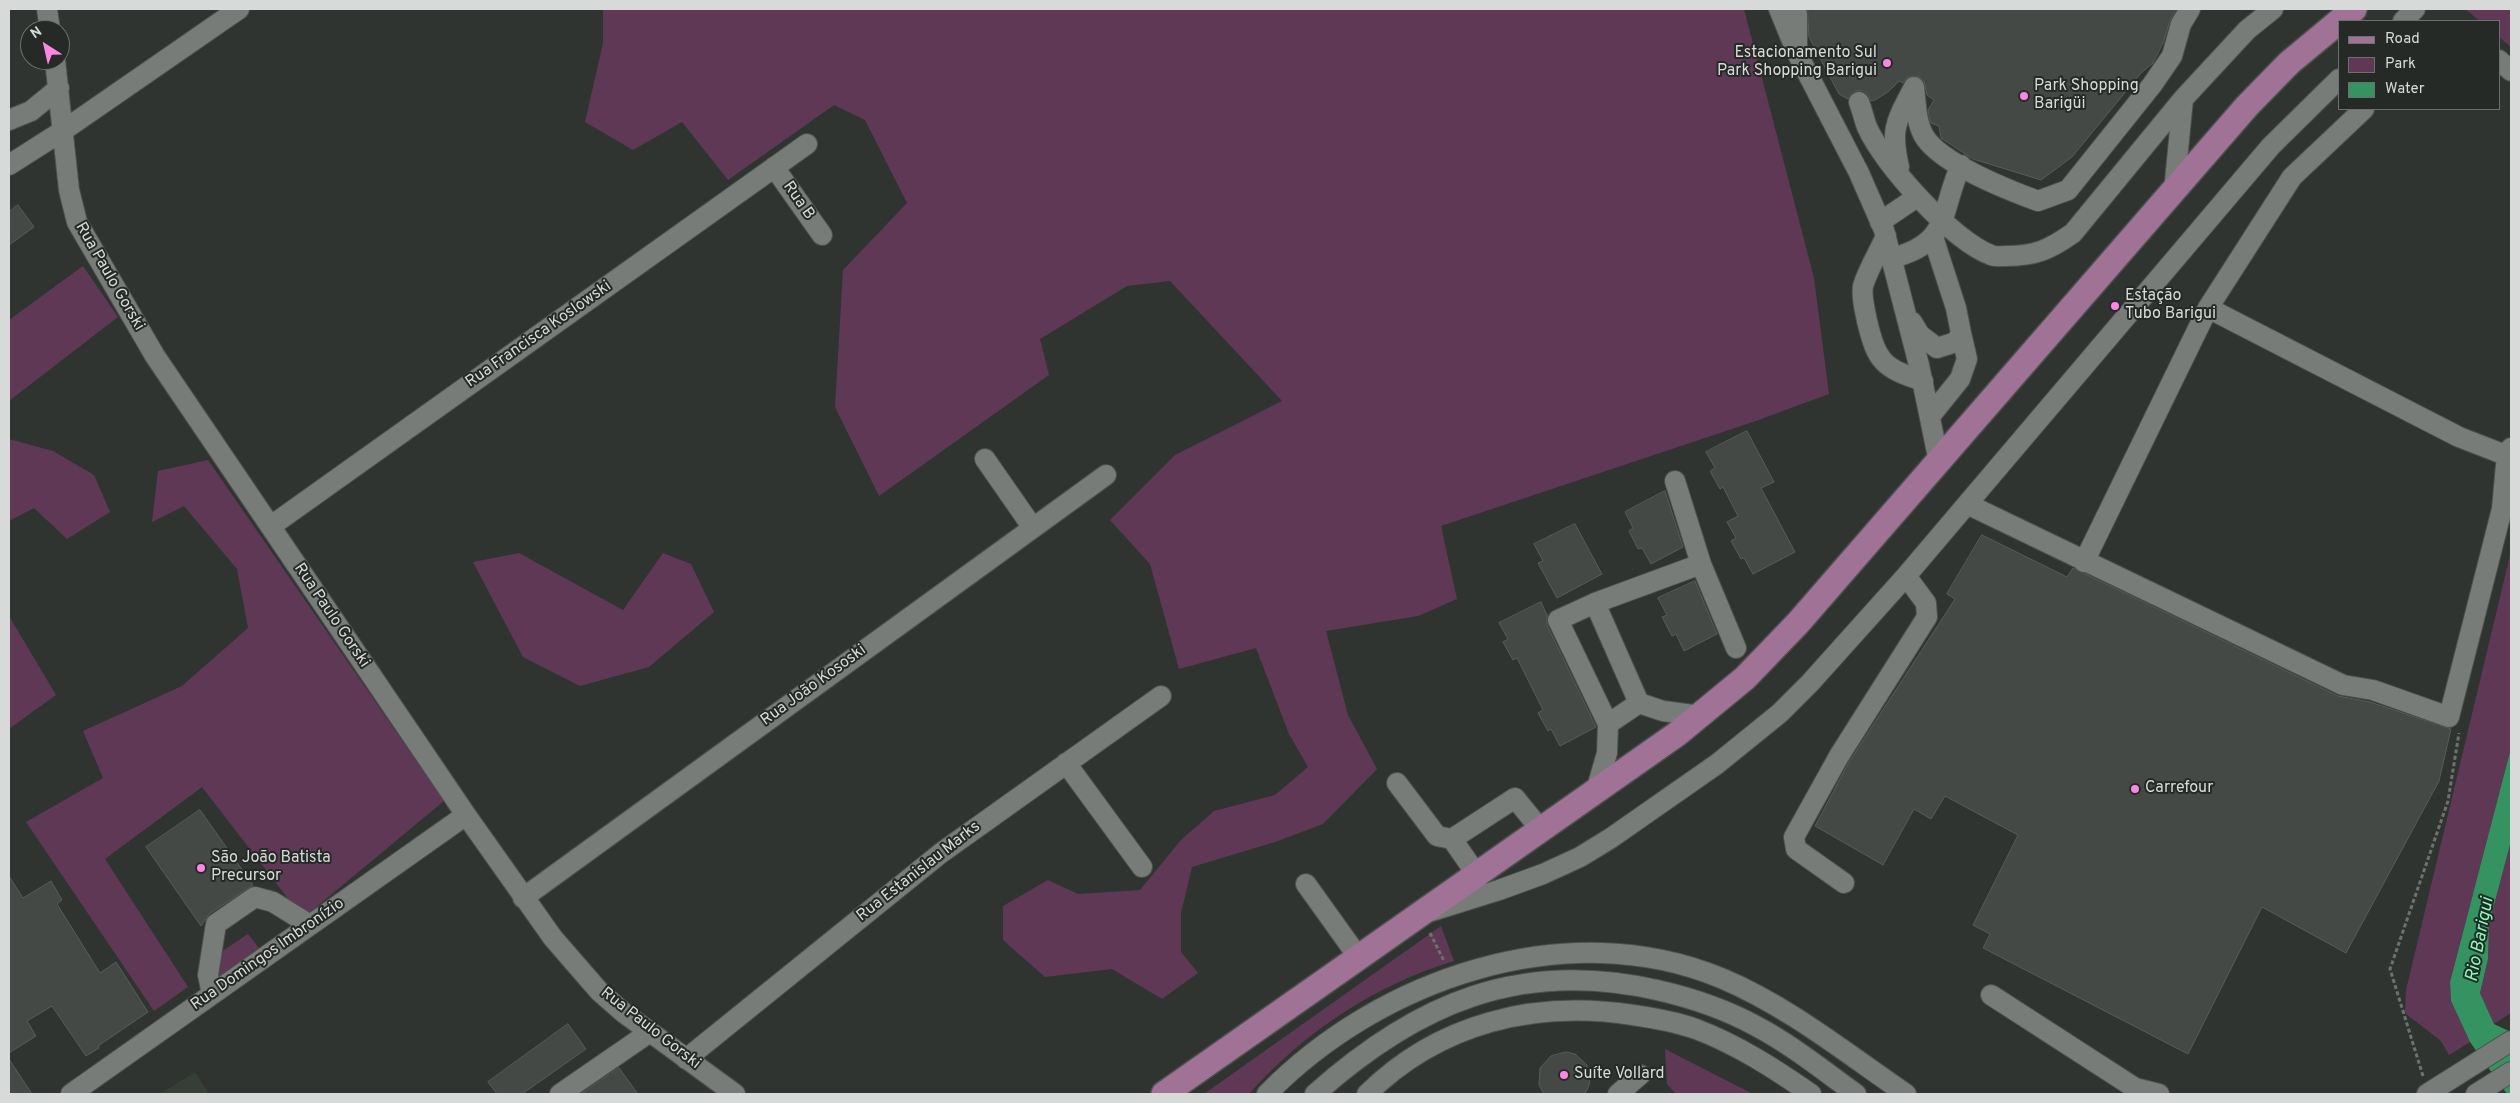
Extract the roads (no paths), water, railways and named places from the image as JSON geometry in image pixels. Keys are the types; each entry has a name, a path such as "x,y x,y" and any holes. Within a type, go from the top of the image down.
{"main road":[{"path":"2340,20 2354,9"},
{"path":"1164,1094 1596,792 1701,716 1770,654 2260,91 2338,22"}],"street":[{"path":"9,165 64,130 239,9"},
{"path":"1902,179 1893,143 1896,122 1914,87 1918,124 1936,152 2001,187 2038,201 2068,190 2152,85 2172,56 2186,17 2198,9"},
{"path":"1938,229 1968,242 1992,256 2028,256 2052,248 2073,233 2183,99 2247,30 2273,9"},
{"path":"2403,20 2415,9"},
{"path":"1788,11 1797,53 1859,173 1883,229 1908,316 1931,416 1939,462"},
{"path":"2500,61 2511,71"},
{"name":"Rua Paulo Gorski","path":"56,70 72,206 88,243 155,356 523,898 577,968 599,991 650,1032 735,1094"},
{"path":"1421,915 1543,874 1580,857 1611,838 1717,764 1780,712 1810,683 1906,576 2271,146 2338,80"},
{"path":"9,120 31,111 59,88"},
{"path":"2174,190 2183,99"},
{"path":"1860,102 1868,128 1938,229 1956,308 1967,359 1960,379 1931,416"},
{"path":"2084,562 2208,308 2292,177 2363,110"},
{"name":"Rua Francisca Koslowski","path":"271,526 807,144"},
{"path":"1892,258 1910,254 1938,229 1961,165"},
{"name":"Rua B","path":"774,167 822,235"},
{"path":"1917,197 1883,229 1863,287 1863,298 1872,344 1881,361 1897,373 1923,381"},
{"path":"1967,504 2342,685 2373,690 2450,717 2502,510 2510,452 2459,437 2208,308"},
{"path":"1908,316 1920,335 1937,348 1956,342 1961,333"},
{"path":"985,459 1033,528"},
{"name":"Rua João Kososki","path":"523,898 1106,475"},
{"path":"1675,481 1701,564 1736,648"},
{"path":"1596,792 1606,753 1608,724 1558,620 1595,603 1701,564"},
{"path":"1844,882 1796,849 1794,837 1839,756 1927,617 1926,603 1906,576"},
{"path":"1595,603 1639,703 1663,711 1701,716"},
{"name":"Rua Estanislau Marks","path":"686,1059 941,853 1161,696"},
{"path":"1608,724 1639,703"},
{"path":"1066,763 1142,867"},
{"path":"1397,783 1437,836 1452,839 1477,875"},
{"path":"1452,839 1515,798 1541,830"},
{"name":"Rua Domingos Imbronízio","path":"71,1094 466,815"},
{"path":"1306,884 1359,958"},
{"path":"212,994 208,976 216,924 255,897 273,902 310,925"},
{"path":"1268,1094 1308,1058 1344,1032 1402,1000 1452,977 1485,966 1524,957 1570,952 1624,954 1672,962 1720,977 1760,996 1792,1015 1906,1094"},
{"path":"1315,1094 1352,1061 1393,1034 1434,1011 1471,996 1514,985 1550,980 1589,979 1639,986 1682,996 1720,1008 1756,1026 1789,1046 1856,1094"},
{"path":"1991,995 2135,1088 2159,1094"},
{"path":"1366,1094 1416,1055 1451,1036 1513,1016 1538,1011 1580,1010 1658,1019 1695,1029 1740,1048 1812,1094"},
{"path":"560,1094 650,1032"},
{"path":"2428,1093 2511,1041"},
{"path":"2476,1094 2511,1072"},
{"path":"1618,1094 1640,1075"}],"water":[{"name":"Rio Barigui","path":"2511,748 2511,841 2489,924 2488,959 2480,993 2494,1024 2511,1032 2511,1094 2507,1094 2470,1042 2451,1001 2450,982"}],"place":[{"name":"Estacionamento Sul Park Shopping Barigui","path":"1887,63"},
{"name":"Park Shopping Barigüi","path":"2024,96"},
{"name":"Estação Tubo Barigui","path":"2115,306"},
{"name":"Carrefour","path":"2135,789"},
{"name":"São João Batista Precursor","path":"201,868"},
{"name":"Suíte Vollard","path":"1564,1075"}]}
